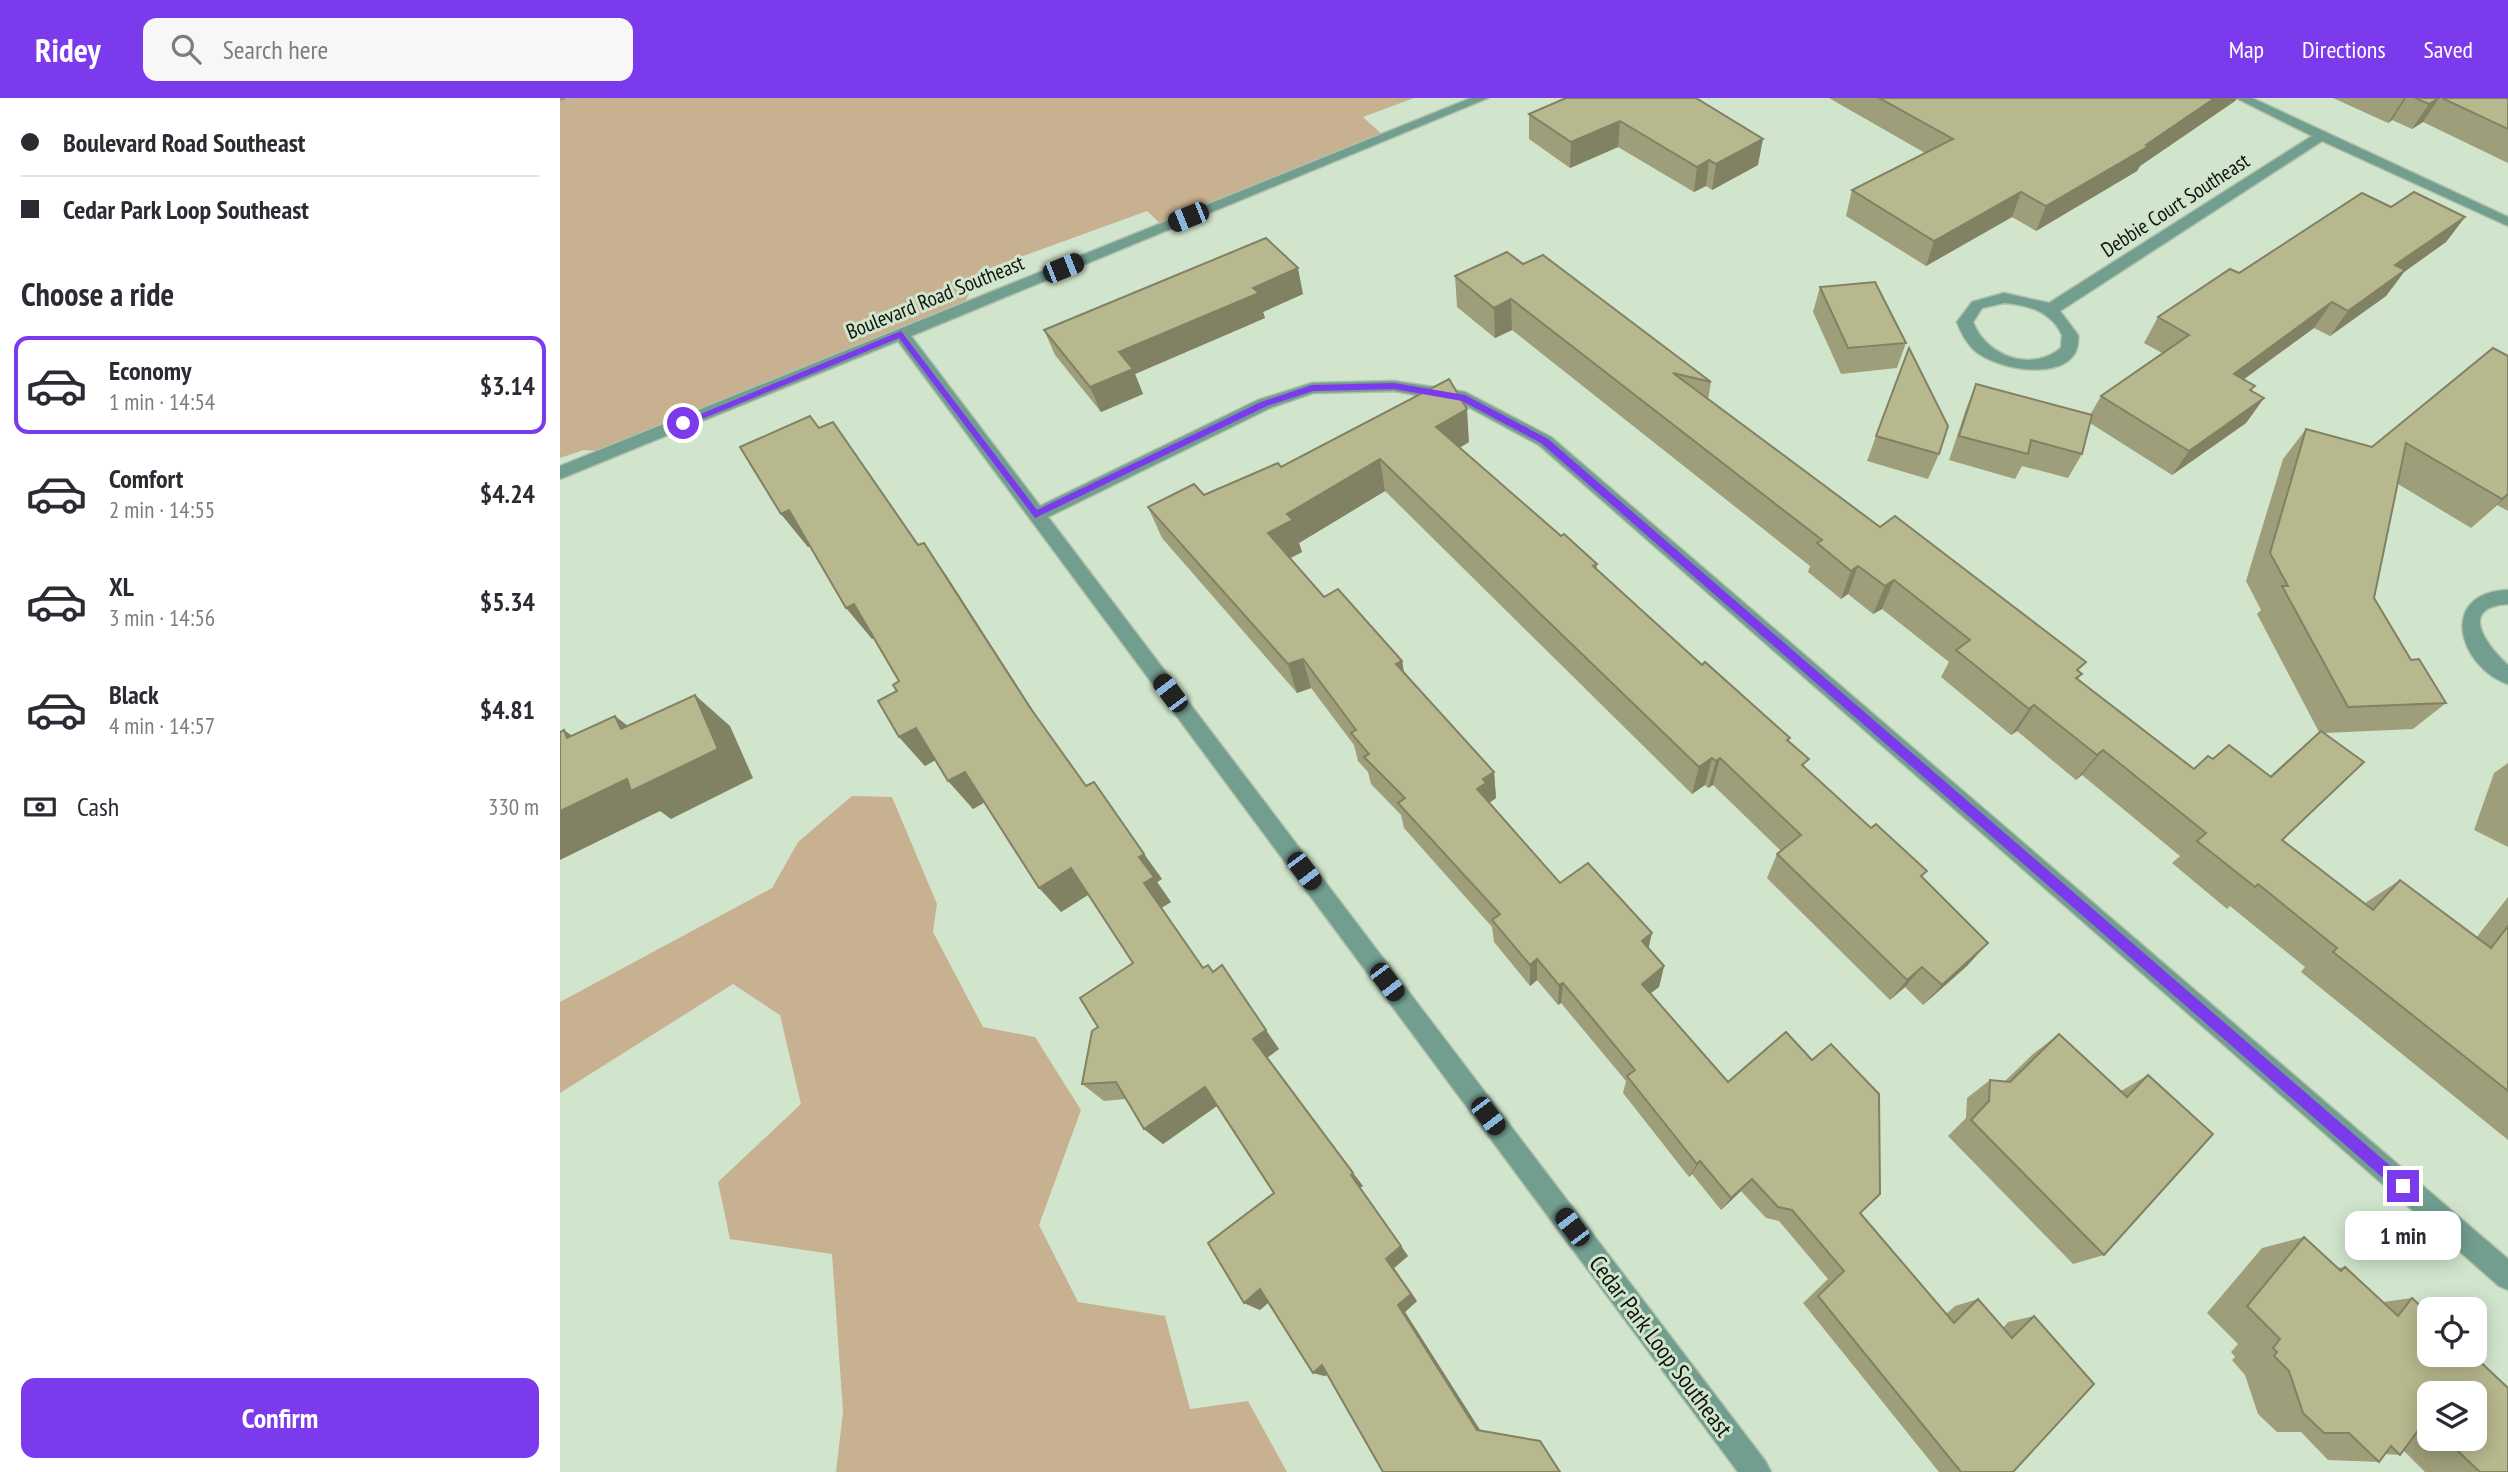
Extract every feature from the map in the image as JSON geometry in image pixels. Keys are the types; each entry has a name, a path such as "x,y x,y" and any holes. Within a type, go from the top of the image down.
{"street":[{"name":"Boulevard Road Southeast","path":"560,473 1482,98"},
{"path":"2242,98 2508,222"},
{"name":"Debbie Court Southeast","path":"2050,310 2322,135"},
{"path":"2020,299 2050,310 2069,329 2072,339 2069,349 2061,357 2049,362 2025,364 2000,359 1986,352 1967,332 1965,322 1969,313 1989,300 2020,299"},
{"name":"Cedar Park Loop Southeast","path":"901,334 1756,1472"},
{"path":"1035,514 1264,404 1312,388 1394,386 1465,398 1545,441 2508,1277"},
{"path":"2508,597 2483,602 2473,613 2470,627 2475,644 2489,661 2508,676"}],"path":[{"path":"560,99 565,98"}],"shaded area":[{"path":"560,98 1414,98 1363,117 1385,137 1164,227 1147,211 979,272 962,309 611,452 584,450 560,458"},
{"path":"852,796 892,797 937,904 933,932 983,1027 1035,1037 1081,1110 1039,1225 1078,1302 1165,1316 1190,1409 1248,1401 1287,1472 836,1472 843,1412 832,1254 730,1239 718,1182 801,1104 780,1015 733,984 560,1093 560,1002 772,888 798,842"}],"building":[{"path":"1566,98 1696,98 1763,139 1716,164 1709,160 1697,167 1620,121 1571,142 1529,114"},
{"path":"1879,98 2215,98 2146,145 2149,146 2046,206 2021,192 1934,241 1852,190 1953,139"},
{"path":"2415,98 2439,98 2429,104"},
{"path":"2442,98 2508,98 2508,129"},
{"path":"2414,192 2465,217 2395,265 2405,270 2348,311 2332,302 2234,374 2255,386 2250,390 2264,398 2189,451 2101,396 2189,335 2158,317 2230,269 2239,273 2362,193 2391,207"},
{"path":"1266,238 1298,268 1253,288 1259,293 1119,352 1133,369 1090,387 1044,330"},
{"path":"1507,252 1523,264 1543,255 1711,382 1673,373 1880,527 1895,516 2086,662 2077,670 2082,674 2076,678 2194,769 2208,756 2213,759 2229,745 2271,777 2321,731 2364,762 2282,840 2373,910 2400,880 2491,948 2508,926 2508,1091 2333,952 2337,948 2258,884 2255,887 2197,841 2206,833 2103,750 2097,755 2034,705 2029,709 1956,650 1970,640 1894,580 1885,586 1858,566 1851,571 1817,543 1822,540 1511,299 1494,308 1455,276"},
{"path":"1875,282 1906,343 1848,348 1820,287"},
{"path":"1909,348 1948,426 1939,454 1876,436"},
{"path":"2493,348 2508,356 2508,494 2502,499 2406,443 2374,598 2411,660 2419,659 2446,703 2348,707 2282,586 2288,586 2270,553 2306,429 2372,447"},
{"path":"1449,379 1467,409 1436,427 1561,536 1564,534 1597,564 1593,566 1702,665 1705,662 1790,738 1787,740 1809,759 1802,765 1871,828 1876,824 1927,871 1921,876 1988,943 1942,985 1922,967 1907,980 1777,854 1801,835 1720,758 1716,761 1712,758 1699,767 1380,459 1287,514 1293,520 1268,533 1324,597 1338,589 1402,661 1396,664 1494,772 1483,779 1486,783 1477,789 1560,883 1588,863 1652,933 1642,941 1664,966 1642,984 1728,1082 1786,1032 1812,1060 1831,1044 1879,1094 1880,1194 1860,1213 1954,1323 1978,1299 2012,1338 2034,1316 2094,1384 2013,1472 1961,1472 1818,1296 1844,1271 1792,1210 1778,1207 1752,1179 1731,1198 1700,1161 1697,1164 1627,1076 1635,1070 1563,983 1559,985 1537,959 1530,965 1492,920 1500,914 1398,803 1405,798 1364,757 1369,754 1351,733 1356,730 1303,659 1288,664 1148,507 1194,484 1204,495 1278,463 1281,467"},
{"path":"1976,384 2092,415 2082,454 2031,440 2028,454 1959,436"},
{"path":"810,416 819,428 833,422 918,545 924,543 1031,709 1086,786 1094,782 1144,854 1139,857 1154,877 1144,883 1203,968 1208,965 1213,972 1222,965 1266,1030 1253,1039 1353,1173 1351,1175 1401,1246 1386,1259 1411,1294 1398,1305 1477,1430 1540,1441 1560,1472 1383,1472 1322,1365 1313,1373 1260,1289 1244,1303 1208,1243 1274,1193 1205,1087 1144,1129 1116,1082 1082,1084 1092,1031 1098,1027 1080,998 1133,963 1071,868 1039,888 965,772 948,781 916,728 899,737 878,701 897,691 893,685 899,681 854,604 846,608 789,510 781,514 740,447"},
{"path":"695,695 718,749 631,791 627,779 560,811 560,732 564,730 567,738 615,716 621,729"},
{"path":"2059,1034 2127,1097 2148,1075 2213,1134 2104,1255 1971,1120 1989,1101 1990,1080 2010,1082"},
{"path":"2304,1237 2341,1271 2345,1267 2398,1316 2412,1298 2417,1303 2417,1367 2486,1367 2508,1388 2508,1472 2480,1472 2458,1451 2487,1451 2487,1381 2417,1381 2417,1432 2400,1455 2391,1446 2379,1462 2349,1433 2324,1433 2303,1413 2289,1371 2274,1356 2277,1352 2273,1348 2280,1339 2247,1306"}],"route":[{"path":"683,423 901,334 1035,514 1264,404 1312,388 1394,386 1465,398 1545,441 2403,1186"}]}
